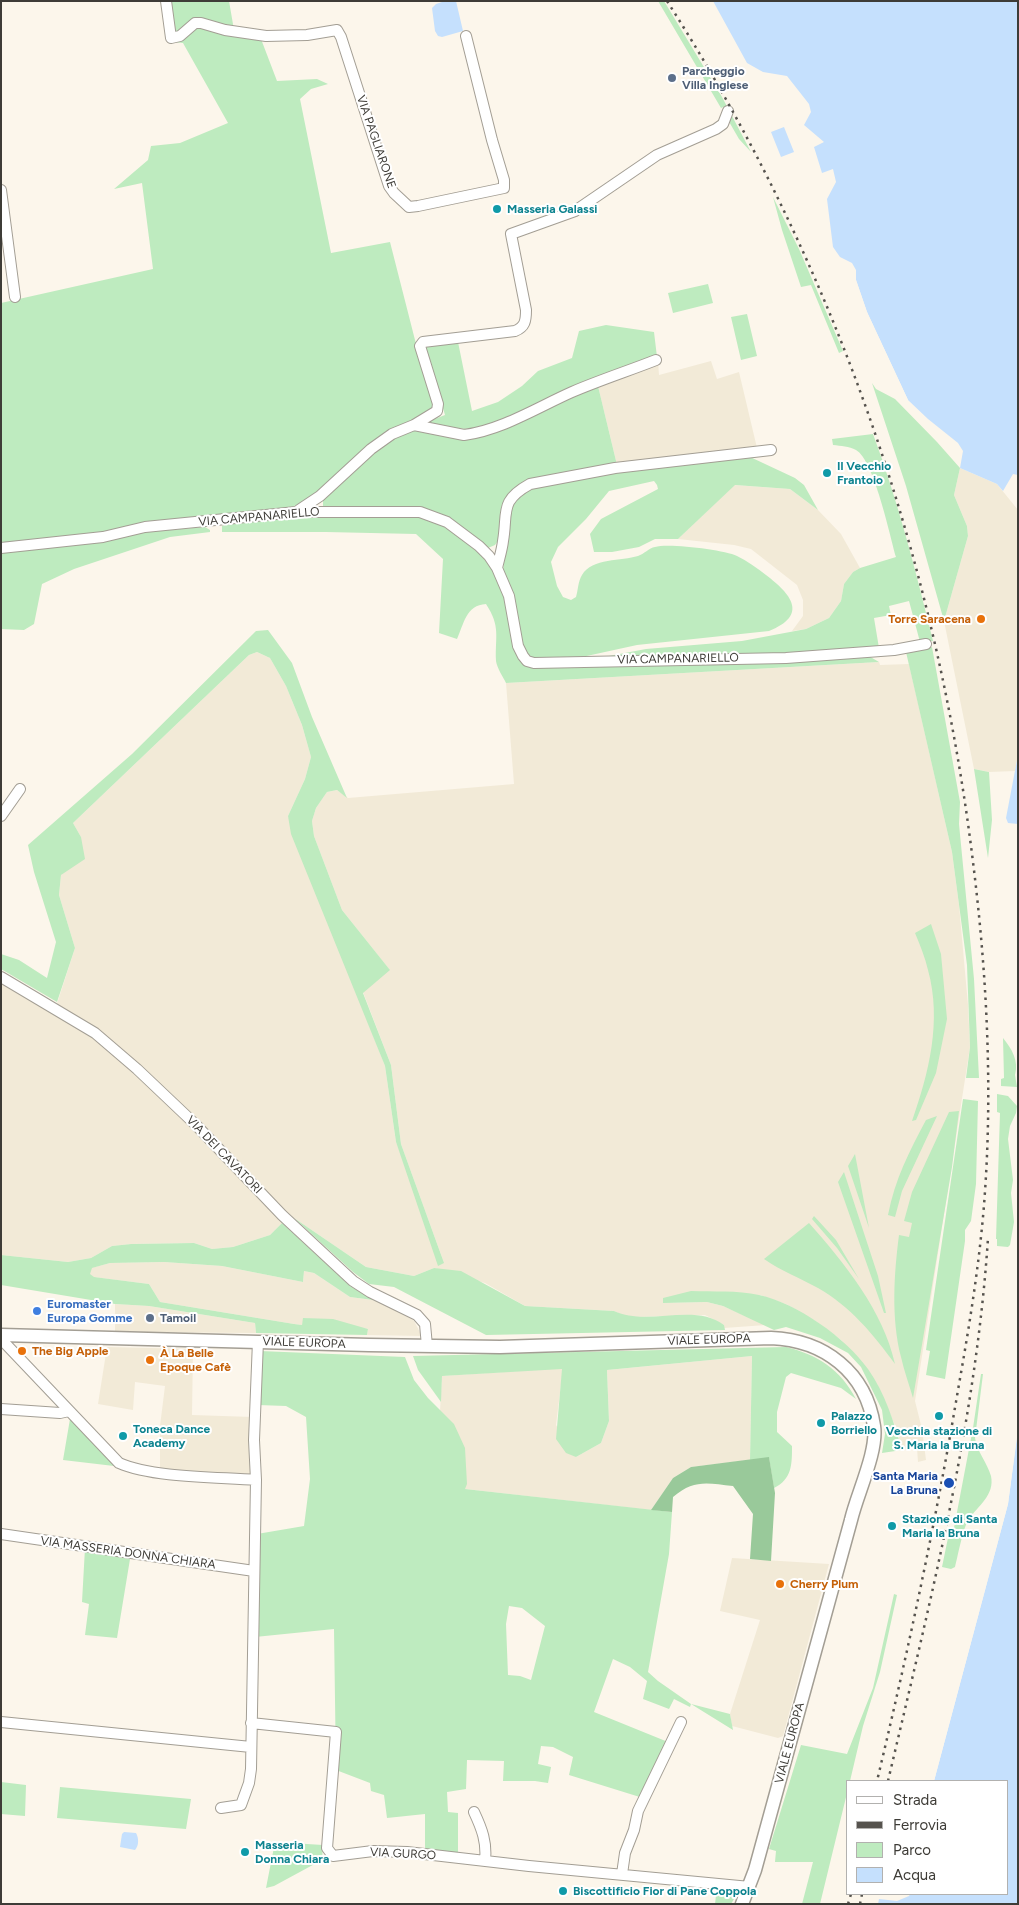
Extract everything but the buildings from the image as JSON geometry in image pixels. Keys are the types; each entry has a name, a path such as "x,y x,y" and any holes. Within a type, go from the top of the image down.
{"street":[{"name":"VIA PAGLIARONE","path":"166,1 171,38 180,36 195,23 266,36 307,35 337,30 390,186 394,193 409,207 504,188 504,180 466,36"},
{"path":"296,512 320,496 371,449 392,434 414,425 437,411 438,404 420,346 423,342 515,331 523,328 526,320 526,310 511,234 575,211 657,155 716,129 722,124 728,111"},
{"path":"1,190 15,297"},
{"path":"414,425 464,435 473,434 502,424 573,392 656,360"},
{"path":"497,568 504,541 506,508 515,494 530,484 615,468 771,450"},
{"name":"VIA CAMPANARIELLO","path":"1,548 103,538 145,527 296,512 420,512 447,522 489,556 497,568 509,596 518,646 527,661 534,663 821,656 894,650 926,644"},
{"path":"1,816 20,789"},
{"name":"VIA DEI CAVATORI","path":"1,977 95,1033 137,1069 196,1125 282,1215 352,1280 370,1292 417,1314 425,1324 427,1346"},
{"name":"VIALE EUROPA","path":"1,1335 500,1347 779,1338 820,1350 842,1364 861,1386 868,1403 874,1427 874,1444 852,1515 750,1886 742,1904"},
{"path":"1,1339 119,1463 160,1473 256,1480"},
{"path":"221,1808 237,1806 243,1802 249,1783 252,1747 256,1480 255,1414 258,1341"},
{"path":"1,1409 69,1412"},
{"name":"VIA MASSERIA DONNA CHIARA","path":"1,1534 254,1571"},
{"path":"1,1722 252,1747"},
{"path":"622,1874 625,1852 634,1830 638,1811 681,1722"},
{"name":"VIA GURGO","path":"251,1723 336,1732 327,1848 333,1856 373,1851 407,1852 750,1886"},
{"path":"474,1812 484,1836 486,1848 485,1861"}],"shaded area":[{"path":"658,361 659,375 711,361 717,379 739,372 757,448 617,465 598,386"},
{"name":"Torre Saracena","path":"960,468 997,484 1018,510 1018,755 1015,771 989,772 974,769 944,621 968,536 967,526 954,495"},
{"path":"734,485 790,489 818,510 841,534 860,568 853,572 844,584 841,601 829,618 806,629 792,631 803,616 803,600 797,585 751,549 734,545 678,539"},
{"path":"257,652 270,658 286,686 302,725 311,757 305,779 288,816 385,1066 396,1142 444,1263 401,1144 391,1065 363,992 389,969 342,910 314,836 312,821 316,808 327,792 337,790 348,798 514,784 506,683 879,662 880,665 909,664 952,852 959,905 970,1047 915,1401 922,1429 926,1460 918,1462 917,1448 902,1450 897,1430 877,1384 841,1340 815,1321 788,1305 760,1295 663,1303 707,1302 723,1306 766,1325 724,1328 724,1325 705,1315 636,1317 622,1315 614,1311 525,1306 485,1283 434,1268 414,1276 366,1267 294,1218 282,1223 270,1235 233,1247 212,1249 194,1243 131,1244 112,1246 91,1258 68,1262 1,1255 1,982 54,1013 75,948 59,895 61,875 81,837 73,823 249,655"},
{"path":"164,1262 222,1266 303,1282 304,1271 314,1273 350,1297 373,1300 395,1308 414,1321 422,1336 367,1335 368,1329 304,1318 302,1325 160,1302 149,1284 93,1277 89,1274 91,1268 110,1263"},
{"path":"115,1304 149,1306 255,1323 256,1333 115,1332"},
{"path":"107,1347 193,1349 192,1415 253,1417 253,1476 250,1478 160,1469 160,1426 165,1386 135,1382 133,1410 98,1404"},
{"path":"752,1356 750,1460 691,1467 673,1478 651,1510 465,1489 440,1411 442,1376 563,1368 556,1425 576,1457 601,1443 609,1421 607,1370"},
{"path":"732,1558 829,1564 783,1736 778,1738 732,1726 730,1714 760,1620 720,1611"}],"green space":[{"path":"169,1 229,1 234,30 201,21 176,36"},
{"path":"658,1 664,1 722,97 751,152 739,139 728,120 730,115 726,106 721,108"},
{"path":"198,25 261,39 277,81 317,79 328,84 311,89 300,99 331,253 390,242 415,340 434,404 433,409 316,494 289,509 139,523 101,535 1,544 1,303 153,269 142,183 114,189 148,160 151,146 180,143 228,123 183,43 173,42"},
{"path":"773,197 799,249 843,351 839,353 811,285 801,287"},
{"path":"708,284 713,303 673,313 668,293"},
{"path":"747,314 757,356 741,360 731,317"},
{"path":"606,325 654,332 657,357 487,425 463,429 427,422 445,415 426,350 427,347 458,342 472,411 498,402 522,386 538,371 572,358 579,331"},
{"path":"872,383 876,389 895,399 960,468 954,495 967,526 968,536 944,621 906,486"},
{"path":"598,386 617,465 525,483 506,497 501,508 500,538 495,545 488,548 421,509 406,507 323,506 323,499 382,445 409,430 467,440"},
{"path":"873,434 898,511 933,641 920,642 909,601 889,606 891,615 874,618 879,648 827,653 593,659 646,649 742,641 806,629 829,618 841,601 844,584 853,572 896,557 875,483 863,457 856,450 845,446 833,445 832,439"},
{"path":"748,456 795,478 804,485 818,510 790,489 735,485 678,539 655,539 639,547 612,552 594,552 590,534 601,519 658,489 654,481 609,491 586,519 558,547 551,562 557,586 563,597 571,600 576,597 582,575 600,563 631,558 662,546 709,549 737,556 756,567 775,582 792,604 789,618 781,625 769,631 637,645 582,657 537,660 531,658 523,648 503,571 508,520 513,501 531,488 585,476"},
{"path":"308,516 426,517 452,531 481,555 497,575 505,595 525,665 867,655 879,662 506,683 496,661 494,619 486,604 479,605 470,612 457,639 439,633 443,559 416,534 222,532 222,526 228,524"},
{"path":"205,527 210,532 170,537 74,569 42,584 34,624 24,630 1,629 1,552 144,532"},
{"path":"268,630 292,663 312,717 347,798 337,790 327,792 316,808 312,821 314,836 342,910 390,970 363,993 391,1065 401,1144 444,1263 438,1266 396,1142 385,1066 291,834 288,816 305,779 311,757 302,725 286,686 270,658 257,652 249,655 73,823 81,837 85,859 61,875 59,895 75,948 57,1002 1,969 1,954 19,960 47,978 56,942 34,872 28,845 132,754 256,631"},
{"path":"932,647 960,802 959,824 974,979 979,1078 966,1078 970,1047 967,965 952,852 906,652"},
{"path":"974,769 989,772 992,820 988,858"},
{"path":"931,924 941,954 947,1019 936,1073 916,1120 912,1121 924,1084 934,1028 932,989 925,960 915,933"},
{"path":"1003,1038 1012,1051 1015,1060 1017,1087 1001,1086 1001,1079 1004,1078"},
{"path":"997,1094 1008,1096 1017,1106 1008,1139 1013,1180 1011,1193 1014,1222 1008,1247 997,1246 996,1239 1000,1113 997,1112"},
{"path":"963,1099 978,1101 976,1184 971,1221 965,1230 945,1379 926,1375 930,1351 926,1350"},
{"path":"959,1111 952,1167 913,1398 902,1362 896,1327 895,1280 899,1235 909,1237 912,1223 904,1221 912,1192 949,1112"},
{"path":"937,1116 902,1191 895,1217 888,1215 903,1166 914,1143 926,1120"},
{"path":"855,1154 869,1228 848,1166"},
{"path":"844,1172 878,1276 886,1313 884,1313 838,1182"},
{"path":"814,1216 836,1240 859,1279 837,1248 812,1219"},
{"path":"294,1218 366,1267 414,1276 434,1268 461,1271 525,1306 614,1311 641,1317 699,1315 712,1318 724,1325 725,1330 486,1335 394,1287 369,1284 353,1272"},
{"path":"282,1223 350,1286 373,1300 350,1297 314,1273 304,1271 303,1282 222,1266 164,1262 110,1263 92,1268 90,1274 94,1277 149,1284 160,1302 302,1325 303,1318 333,1319 368,1329 367,1335 256,1333 255,1323 149,1306 115,1304 1,1285 1,1255 68,1262 91,1258 112,1246 131,1244 194,1243 212,1249 233,1247 270,1235"},
{"path":"809,1223 849,1271 872,1306 882,1325 895,1364 879,1342 841,1303 818,1288 764,1259"},
{"path":"691,1291 742,1292 774,1299 804,1314 834,1334 859,1357 874,1378 888,1408 902,1450 882,1453 885,1434 882,1410 861,1367 848,1353 820,1338 786,1327 774,1330 723,1306 707,1302 663,1303 663,1298"},
{"path":"786,1347 808,1354 827,1365 843,1379 856,1399 841,1388 791,1373 786,1377 777,1412 777,1432 792,1446 792,1459 788,1476 774,1488 769,1458 750,1460 752,1356 607,1370 609,1421 601,1443 576,1457 566,1453 556,1439 562,1369 442,1376 441,1402 418,1370 413,1356"},
{"path":"260,1351 405,1357 414,1380 428,1398 454,1424 465,1448 467,1484 465,1489 672,1512 669,1554 648,1672 691,1704 690,1707 674,1699 669,1709 643,1699 647,1681 630,1667 613,1659 594,1712 668,1742 643,1798 569,1775 573,1757 553,1747 541,1746 538,1764 551,1767 548,1783 503,1781 504,1761 467,1760 466,1789 447,1792 448,1812 458,1813 458,1855 425,1852 425,1814 387,1818 384,1795 371,1791 370,1783 336,1770 334,1629 255,1637 257,1534 304,1526 310,1479 306,1417 286,1406 258,1405","holes":["509,1606 522,1608 545,1626 531,1680 520,1676 508,1675 506,1624"]},
{"path":"981,1374 983,1374 975,1438 991,1476 992,1483 985,1500 967,1523 955,1567 951,1569 942,1567 949,1533 953,1533"},
{"path":"70,1419 115,1461 114,1466 63,1460"},
{"path":"769,1457 775,1493 771,1561 750,1559 753,1514 733,1486 708,1483 694,1485 673,1497 672,1512 651,1510 673,1478 691,1467"},
{"path":"85,1548 131,1553 117,1638 85,1635 89,1604 82,1602"},
{"path":"894,1594 897,1595 880,1672 863,1726 850,1780 846,1780 846,1797 820,1904 802,1904 813,1862 775,1862 776,1851 769,1849 801,1745 847,1754 873,1688"},
{"path":"691,1704 730,1714 733,1730"},
{"path":"1,1782 26,1785 25,1816 1,1814"},
{"path":"60,1787 191,1799 186,1829 57,1818"},
{"path":"275,1842 323,1845 322,1860 274,1886 266,1888"},
{"path":"717,1887 740,1889 731,1904 715,1904"}],"water":[{"path":"445,1 456,1 463,31 442,37 438,36 435,31 432,8 436,4"},
{"path":"713,1 1018,1 1018,475 1013,474 1003,491 997,484 960,468 963,451 958,443 908,400 867,312 856,280 856,270 852,263 840,257 833,247 827,199 836,182 833,169 822,173 814,147 824,142 804,125 811,112 809,104 787,76 763,72 747,63"},
{"path":"784,127 794,152 781,157 771,132"},
{"path":"1018,755 1018,824 1008,823 1006,818"},
{"path":"1018,1430 1018,1904 878,1904 879,1899 897,1901 910,1895 1009,1895 1009,1780 934,1780 1008,1504"},
{"path":"124,1832 136,1833 138,1842 135,1850 120,1847"}],"pier":[{"path":"856,280 867,312 908,400 905,400 865,313 854,281"},
{"path":"1018,1428 1008,1504 934,1780 931,1780 1006,1504 1015,1430"}],"railway":[{"path":"667,1 726,100 780,202 827,307 868,414 904,524 933,635 956,748 973,862 982,947 987,1033 987,1162 982,1228 970,1321 931,1537 877,1780"},
{"path":"888,1780 935,1579 962,1443 982,1307 988,1238"},
{"path":"848,1904 851,1895"},
{"path":"860,1904 862,1895"}],"place":[{"name":"Parcheggio Villa Inglese","path":"672,78"},
{"name":"Masseria Galassi","path":"497,209"},
{"name":"Il Vecchio Frantoio","path":"827,473"},
{"name":"Torre Saracena","path":"981,619"},
{"name":"Euromaster Europa Gomme","path":"37,1311"},
{"name":"Tamoil","path":"150,1318"},
{"name":"The Big Apple","path":"22,1351"},
{"name":"À La Belle Epoque Cafè","path":"150,1360"},
{"name":"Vecchia stazione di S. Maria la Bruna","path":"939,1416"},
{"name":"Palazzo Borriello","path":"821,1423"},
{"name":"Toneca Dance Academy","path":"123,1436"},
{"name":"Santa Maria La Bruna","path":"949,1483"},
{"name":"Stazione di Santa Maria la Bruna","path":"892,1526"},
{"name":"Cherry Plum","path":"780,1584"},
{"name":"Masseria Donna Chiara","path":"245,1852"},
{"name":"Biscottificio Fior di Pane Coppola","path":"563,1891"}]}
